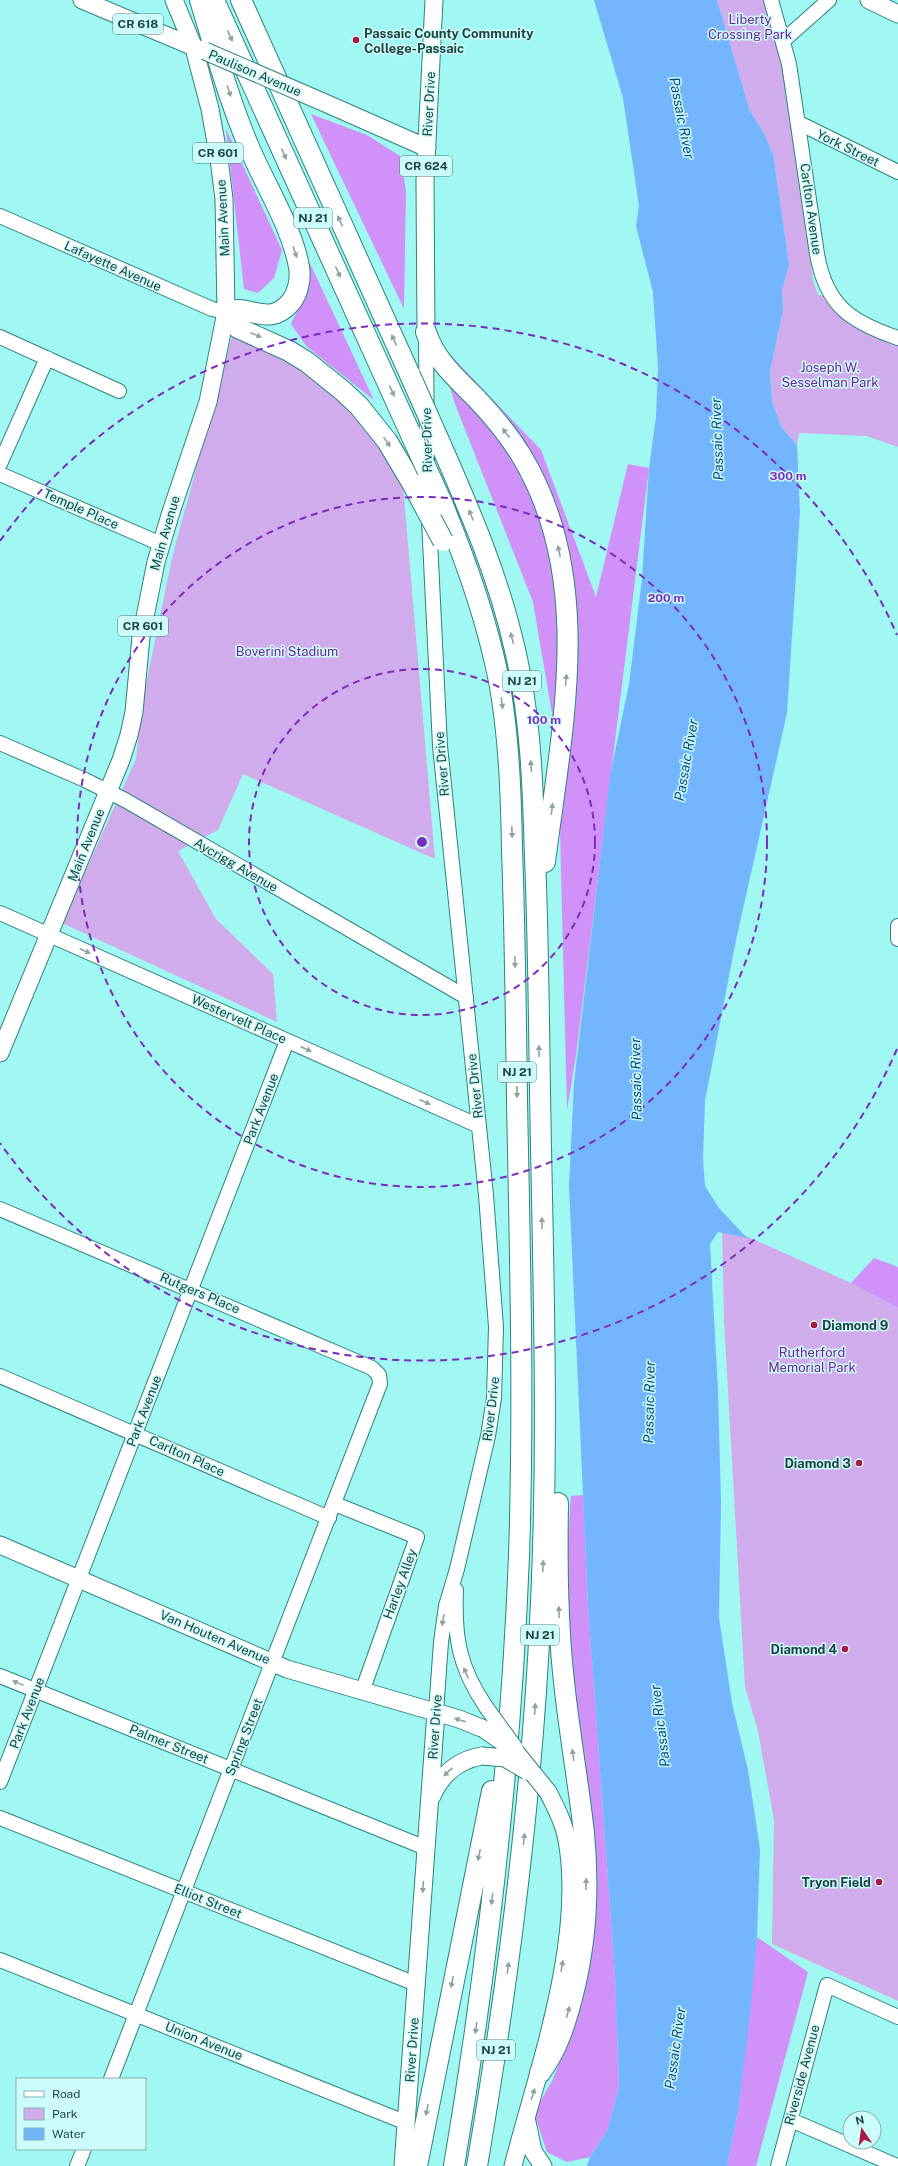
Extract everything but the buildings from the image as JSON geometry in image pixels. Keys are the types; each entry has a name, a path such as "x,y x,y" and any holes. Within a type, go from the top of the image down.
{"highway":[{"path":"200,0 239,122 292,245 299,269 296,292 291,301 284,308 263,316 239,310 226,312 238,328 289,351 307,362 343,391 374,423 412,483 443,541 477,614 494,657"},
{"name":"NJ 21","path":"214,0 443,505 478,597 494,657 507,745 514,889 522,1395 519,1554 506,1761 493,1893 476,2022 454,2166"},
{"name":"NJ 21","path":"241,0 410,375 489,560 508,621 517,659 526,712 532,774 537,931 543,1262 545,1479 542,1597 534,1722 519,1889 490,2094 477,2166"},
{"path":"426,332 430,344 441,362 492,415 521,455 533,477 549,517 563,574 569,629 568,662 537,931"},
{"path":"540,2073 559,2042 574,1992 581,1947 586,1879 584,1834 562,1659 558,1581 557,1424 543,1262"},
{"path":"417,2166 487,1816 512,1679"},
{"path":"486,2166 490,2094"}],"main road":[{"name":"Paulison Avenue","path":"82,0 427,148"},
{"name":"Main Avenue","path":"0,1053 108,791 129,735 139,673 141,637 161,544 208,402 226,312 224,192 200,50 174,0"},
{"name":"River Drive","path":"426,332 425,181 434,0"},
{"path":"869,0 898,14"},
{"name":"Van Houten Avenue","path":"0,1545 287,1669 362,1692 436,1712 484,1729 505,1742 523,1758"},
{"name":"River Drive","path":"403,2166 436,1712"},
{"path":"429,1809 437,1786 444,1776 461,1762 482,1756 505,1758 516,1763 548,1792"},
{"name":"CR 624","path":"513,2166 526,2116 540,2073 564,1956 570,1899 569,1856 567,1839 562,1823 548,1792 523,1758"},
{"path":"526,2116 533,2151 543,2166"}],"street":[{"name":"Carlton Avenue","path":"771,0 784,40 799,123 817,254 824,283 842,309 855,320 868,328 898,338"},
{"path":"784,40 829,0"},
{"name":"York Street","path":"799,123 898,172"},
{"name":"Lafayette Avenue","path":"0,216 212,309 226,312"},
{"name":"River Drive","path":"426,332 427,466 439,737 495,1286 496,1360 494,1398 488,1436 443,1624 436,1712"},
{"path":"0,337 119,391"},
{"path":"0,464 47,358"},
{"name":"Temple Place","path":"0,474 161,544"},
{"name":"Aycrigg Avenue","path":"0,743 108,791 466,997"},
{"name":"Westervelt Place","path":"0,913 479,1126"},
{"path":"898,926 898,939"},
{"name":"Park Avenue","path":"0,1782 287,1040"},
{"name":"Rutgers Place","path":"0,1209 191,1289 372,1368 378,1375 380,1384 376,1394"},
{"name":"Carlton Place","path":"0,1376 329,1518"},
{"name":"Spring Street","path":"111,2078 376,1394"},
{"name":"Harley Alley","path":"334,1504 417,1537 362,1692"},
{"name":"CR 624","path":"457,1569 456,1626 460,1655 471,1683 486,1707 523,1758"},
{"name":"Palmer Street","path":"0,1676 426,1848"},
{"name":"Elliot Street","path":"0,1818 416,1984"},
{"name":"Union Avenue","path":"0,1960 407,2123"},
{"name":"Riverside Avenue","path":"778,2166 826,1985 898,2017"},
{"path":"791,2120 897,2166"},
{"path":"77,2166 84,2150"}],"green space":[{"name":"Joseph W. Sesselman Park","path":"717,0 765,0 789,89 813,280 818,295 832,297 898,338 898,447 867,436 799,433 797,445 782,428 772,402 770,371 783,310 782,291 789,264 773,154 765,135 750,111"},
{"name":"Boverini Stadium","path":"232,336 284,353 362,416 403,485 435,859 243,774 218,830 178,851 216,919 273,974 277,1022 62,923 136,759 142,704 172,558"},
{"name":"Rutherford Memorial Park","path":"722,1225 851,1283 898,1308 898,2001 772,1944 774,1820 758,1731 745,1687 724,1321"}],"shaded area":[{"path":"311,114 367,135 400,156 406,191 404,309"},
{"path":"226,129 282,250 274,278 258,293 244,289"},
{"path":"307,257 374,400 307,347 291,324 305,294"},
{"path":"436,340 541,450 596,597 628,464 649,468 576,1055 567,1110 558,749 533,602 455,404"},
{"path":"874,1258 898,1267 898,1308 851,1283"},
{"path":"583,1495 588,1605 615,1975 619,2087 607,2131 590,2157 567,2162 547,2152 534,2113 553,2079 574,2023 591,1944 565,1577 571,1496"},
{"path":"757,1937 808,1972 756,2166 727,2166 738,2111"}],"water":[{"name":"Passaic River","path":"594,0 717,0 750,111 765,135 773,154 789,264 782,291 783,310 770,371 772,402 782,428 797,445 800,512 787,713 736,940 705,1101 703,1158 705,1186 719,1208 747,1238 718,1232 710,1244 718,1391 721,1503 719,1618 732,1703 748,1770 760,1849 757,1937 750,2016 738,2111 727,2166 587,2166 590,2157 607,2131 619,2087 615,1975 588,1605 569,1185 574,1083 610,776 629,684 642,579 649,468 656,417 658,368 653,292 636,226 639,206 623,98"}],"place":[{"name":"Passaic County Community College-Passaic","path":"356,40"},
{"name":"Diamond 9","path":"814,1325"},
{"name":"Diamond 3","path":"859,1463"},
{"name":"Diamond 4","path":"845,1649"},
{"name":"Tryon Field","path":"879,1882"}],"park label":[{"name":"Liberty Crossing Park","path":"750,26"}]}
